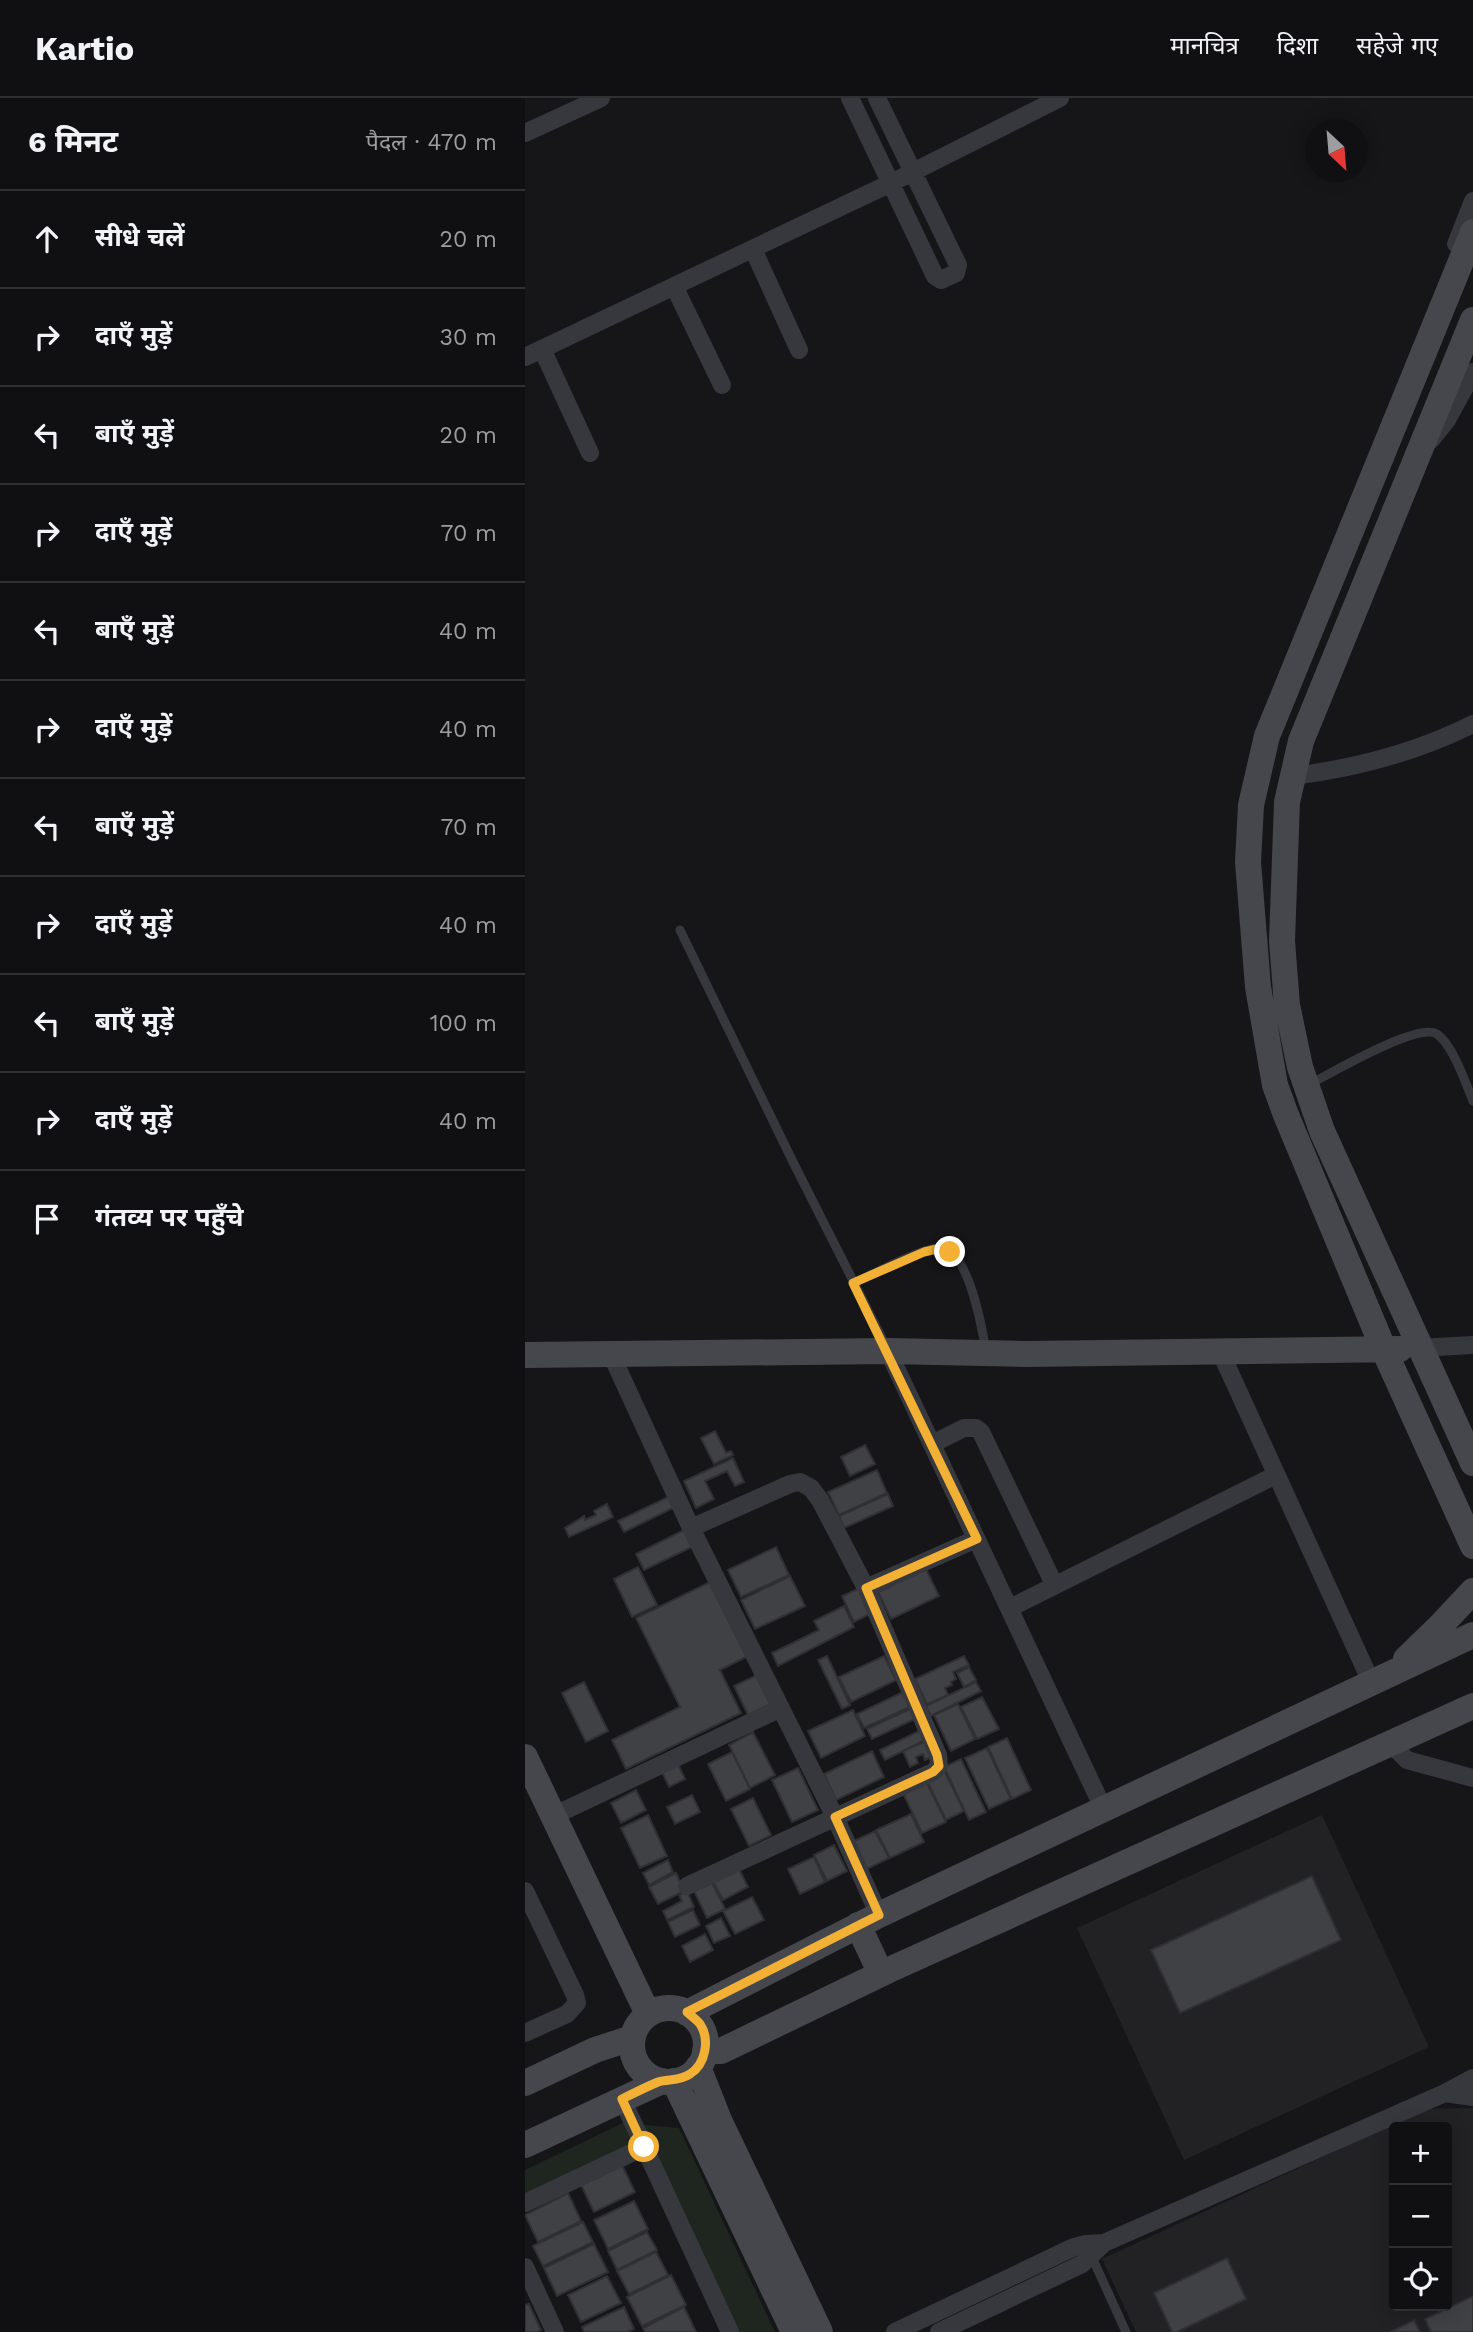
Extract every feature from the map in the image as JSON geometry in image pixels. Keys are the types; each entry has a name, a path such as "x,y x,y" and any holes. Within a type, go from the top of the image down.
{"main road":[{"path":"1473,232 1267,736 1251,805 1248,862 1258,987 1275,1085 1384,1350 1473,1546"},
{"path":"1473,320 1301,741 1287,802 1282,941 1287,1005 1300,1067 1322,1131 1473,1464"},
{"path":"525,1355 1419,1348"},
{"path":"1379,1680 1442,1625 1473,1591"},
{"path":"687,2012 869,1920 1473,1635"},
{"path":"525,2145 622,2099 690,2075 702,2059 881,1974 1473,1706"},
{"path":"525,1757 648,2014"},
{"path":"869,1920 881,1974"},
{"path":"794,2332 668,2081 650,2076 638,2065 632,2051 632,2038 638,2024 648,2014 661,2008 675,2008 687,2012 699,2024 705,2037 702,2059 719,2120 820,2332"},
{"path":"525,2083 595,2050 632,2038"}],"street":[{"path":"525,133 601,98"},
{"path":"851,98 935,276 941,280 956,273 958,265 877,98"},
{"path":"525,357 891,183 1060,98"},
{"path":"1382,451 1399,388 1473,201"},
{"path":"753,248 799,350"},
{"path":"674,286 722,386"},
{"path":"542,349 590,453"},
{"path":"1418,455 1447,421 1473,372"},
{"path":"1293,776 1377,762 1445,738 1473,724"},
{"path":"1419,1348 1473,1345"},
{"path":"888,1351 1104,1810"},
{"path":"1220,1351 1276,1475 1379,1680"},
{"path":"611,1354 691,1528 835,1817 869,1920"},
{"path":"932,1444 964,1428 976,1428 981,1432 1054,1584"},
{"path":"1010,1608 1276,1475"},
{"path":"687,1886 933,1772 939,1766 937,1755 866,1588 820,1500 811,1488 800,1482 790,1484 691,1528"},
{"path":"866,1588 977,1539"},
{"path":"553,1816 781,1708"},
{"path":"1390,1743 1407,1760 1473,1778"},
{"path":"525,1891 577,2003 574,2009 566,2014 525,2033"},
{"path":"939,2332 1067,2272 1094,2248 1445,2093 1473,2078"},
{"path":"1445,2093 1473,2097"},
{"path":"622,2099 730,2332"},
{"path":"525,2203 644,2147"},
{"path":"895,2332 1074,2247 1094,2248"},
{"path":"525,2267 555,2332"}],"lane":[{"path":"680,930 888,1351"},
{"path":"1307,1086 1391,1043 1419,1032 1435,1032 1443,1039 1455,1060 1473,1101"},
{"path":"853,1283 924,1252 941,1248 950,1252 974,1295 986,1353"},
{"path":"1094,2248 1126,2332"}],"shaded area":[{"path":"1322,1815 1429,2047 1184,2160 1077,1928"},
{"path":"1473,2108 1473,2332 1136,2332 1102,2259 1389,2126 1389,2311 1452,2311 1452,2122 1398,2122 1426,2109"},
{"path":"629,2120 645,2125 679,2128 775,2332 735,2332 642,2140 525,2195 525,2170"}],"building":[{"path":"715,1431 726,1453 731,1451 733,1455 714,1464 701,1438"},
{"path":"865,1445 875,1464 850,1476 841,1457"},
{"path":"733,1458 744,1482 735,1486 727,1471 705,1481 714,1499 696,1508 684,1481"},
{"path":"877,1470 887,1493 839,1515 828,1492"},
{"path":"888,1494 893,1506 844,1528 839,1516"},
{"path":"668,1497 673,1508 624,1532 618,1521"},
{"path":"607,1504 613,1517 569,1537 565,1528 584,1516 585,1520 596,1515 594,1511"},
{"path":"684,1530 692,1547 644,1570 636,1554"},
{"path":"776,1547 789,1575 741,1597 728,1570"},
{"path":"638,1567 657,1605 632,1617 614,1579"},
{"path":"926,1569 939,1596 891,1619 878,1592"},
{"path":"790,1576 805,1606 755,1629 741,1600"},
{"path":"712,1581 748,1656 720,1670 741,1713 626,1769 612,1740 680,1707 636,1618"},
{"path":"862,1587 874,1612 854,1622 842,1596"},
{"path":"844,1606 854,1627 778,1666 772,1653 819,1630 814,1621"},
{"path":"827,1656 850,1705 842,1709 818,1660"},
{"path":"884,1656 896,1680 851,1702 839,1677"},
{"path":"964,1656 969,1665 953,1672 956,1679 951,1682 952,1685 945,1688 948,1695 927,1704 915,1679"},
{"path":"969,1667 976,1680 964,1687 957,1673"},
{"path":"757,1675 771,1704 748,1715 734,1686"},
{"path":"584,1682 608,1731 586,1742 562,1693"},
{"path":"976,1682 981,1691 931,1716 926,1706"},
{"path":"905,1691 912,1706 864,1728 857,1714"},
{"path":"982,1697 999,1729 977,1739 961,1707"},
{"path":"958,1704 975,1739 951,1751 934,1715"},
{"path":"912,1708 917,1718 872,1739 867,1729"},
{"path":"853,1710 865,1736 821,1758 808,1731"},
{"path":"921,1730 925,1740 885,1760 880,1750"},
{"path":"753,1732 775,1775 750,1788 729,1745"},
{"path":"1007,1738 1031,1790 1012,1799 988,1747"},
{"path":"926,1741 933,1756 925,1760 923,1754 916,1757 918,1763 910,1767 903,1751"},
{"path":"987,1748 1011,1799 989,1809 965,1758"},
{"path":"872,1751 884,1777 836,1800 824,1774"},
{"path":"732,1752 750,1789 726,1801 708,1764"},
{"path":"961,1759 986,1812 969,1820 944,1767"},
{"path":"677,1762 685,1779 669,1787 661,1770"},
{"path":"798,1768 818,1810 792,1822 772,1780"},
{"path":"944,1770 964,1811 946,1820 926,1779"},
{"path":"924,1777 946,1822 922,1833 901,1789"},
{"path":"636,1790 646,1810 621,1823 611,1803"},
{"path":"692,1795 700,1812 675,1824 667,1807"},
{"path":"753,1798 771,1835 749,1846 731,1809"},
{"path":"911,1814 924,1842 890,1858 876,1830"},
{"path":"648,1815 667,1856 640,1868 621,1828"},
{"path":"875,1831 889,1858 867,1869 854,1841"},
{"path":"834,1845 847,1871 827,1881 814,1855"},
{"path":"814,1857 825,1882 800,1894 788,1869"},
{"path":"668,1860 673,1872 649,1885 643,1873"},
{"path":"738,1867 748,1887 723,1900 712,1880"},
{"path":"676,1873 684,1891 658,1904 649,1887"},
{"path":"1312,1876 1341,1940 1180,2013 1151,1950"},
{"path":"712,1882 725,1909 707,1918 694,1891"},
{"path":"687,1891 694,1907 667,1920 663,1911 682,1901 679,1895"},
{"path":"752,1897 764,1920 735,1934 723,1911"},
{"path":"693,1910 700,1925 675,1937 668,1922"},
{"path":"721,1918 730,1936 714,1943 706,1926"},
{"path":"705,1934 713,1950 690,1962 682,1946"},
{"path":"622,2165 635,2192 594,2212 581,2185"},
{"path":"568,2193 581,2221 538,2242 525,2215"},
{"path":"634,2201 648,2229 608,2249 594,2220"},
{"path":"583,2222 593,2242 543,2266 533,2246"},
{"path":"647,2232 657,2250 617,2270 608,2251"},
{"path":"594,2244 608,2272 557,2296 544,2268"},
{"path":"656,2252 668,2275 629,2294 617,2271"},
{"path":"1227,2258 1246,2299 1172,2332 1154,2293"},
{"path":"671,2275 686,2305 642,2326 627,2297"},
{"path":"607,2276 621,2303 581,2322 568,2295"},
{"path":"1473,2296 1473,2332 1431,2332 1425,2319 1442,2311 1452,2311 1452,2306"},
{"path":"529,2304 541,2330 537,2332 525,2332 525,2305"},
{"path":"624,2307 634,2329 627,2332 584,2332 582,2327"},
{"path":"684,2307 696,2332 645,2332 643,2328"},
{"path":"1414,2320 1420,2332 1391,2332"}],"route":[{"path":"644,2147 622,2099 661,2081 674,2081 690,2075 698,2067 705,2051 705,2037 699,2024 687,2012 879,1915 835,1817 933,1772 939,1766 937,1755 866,1588 977,1539 853,1283 924,1252 941,1248 950,1252"}]}
